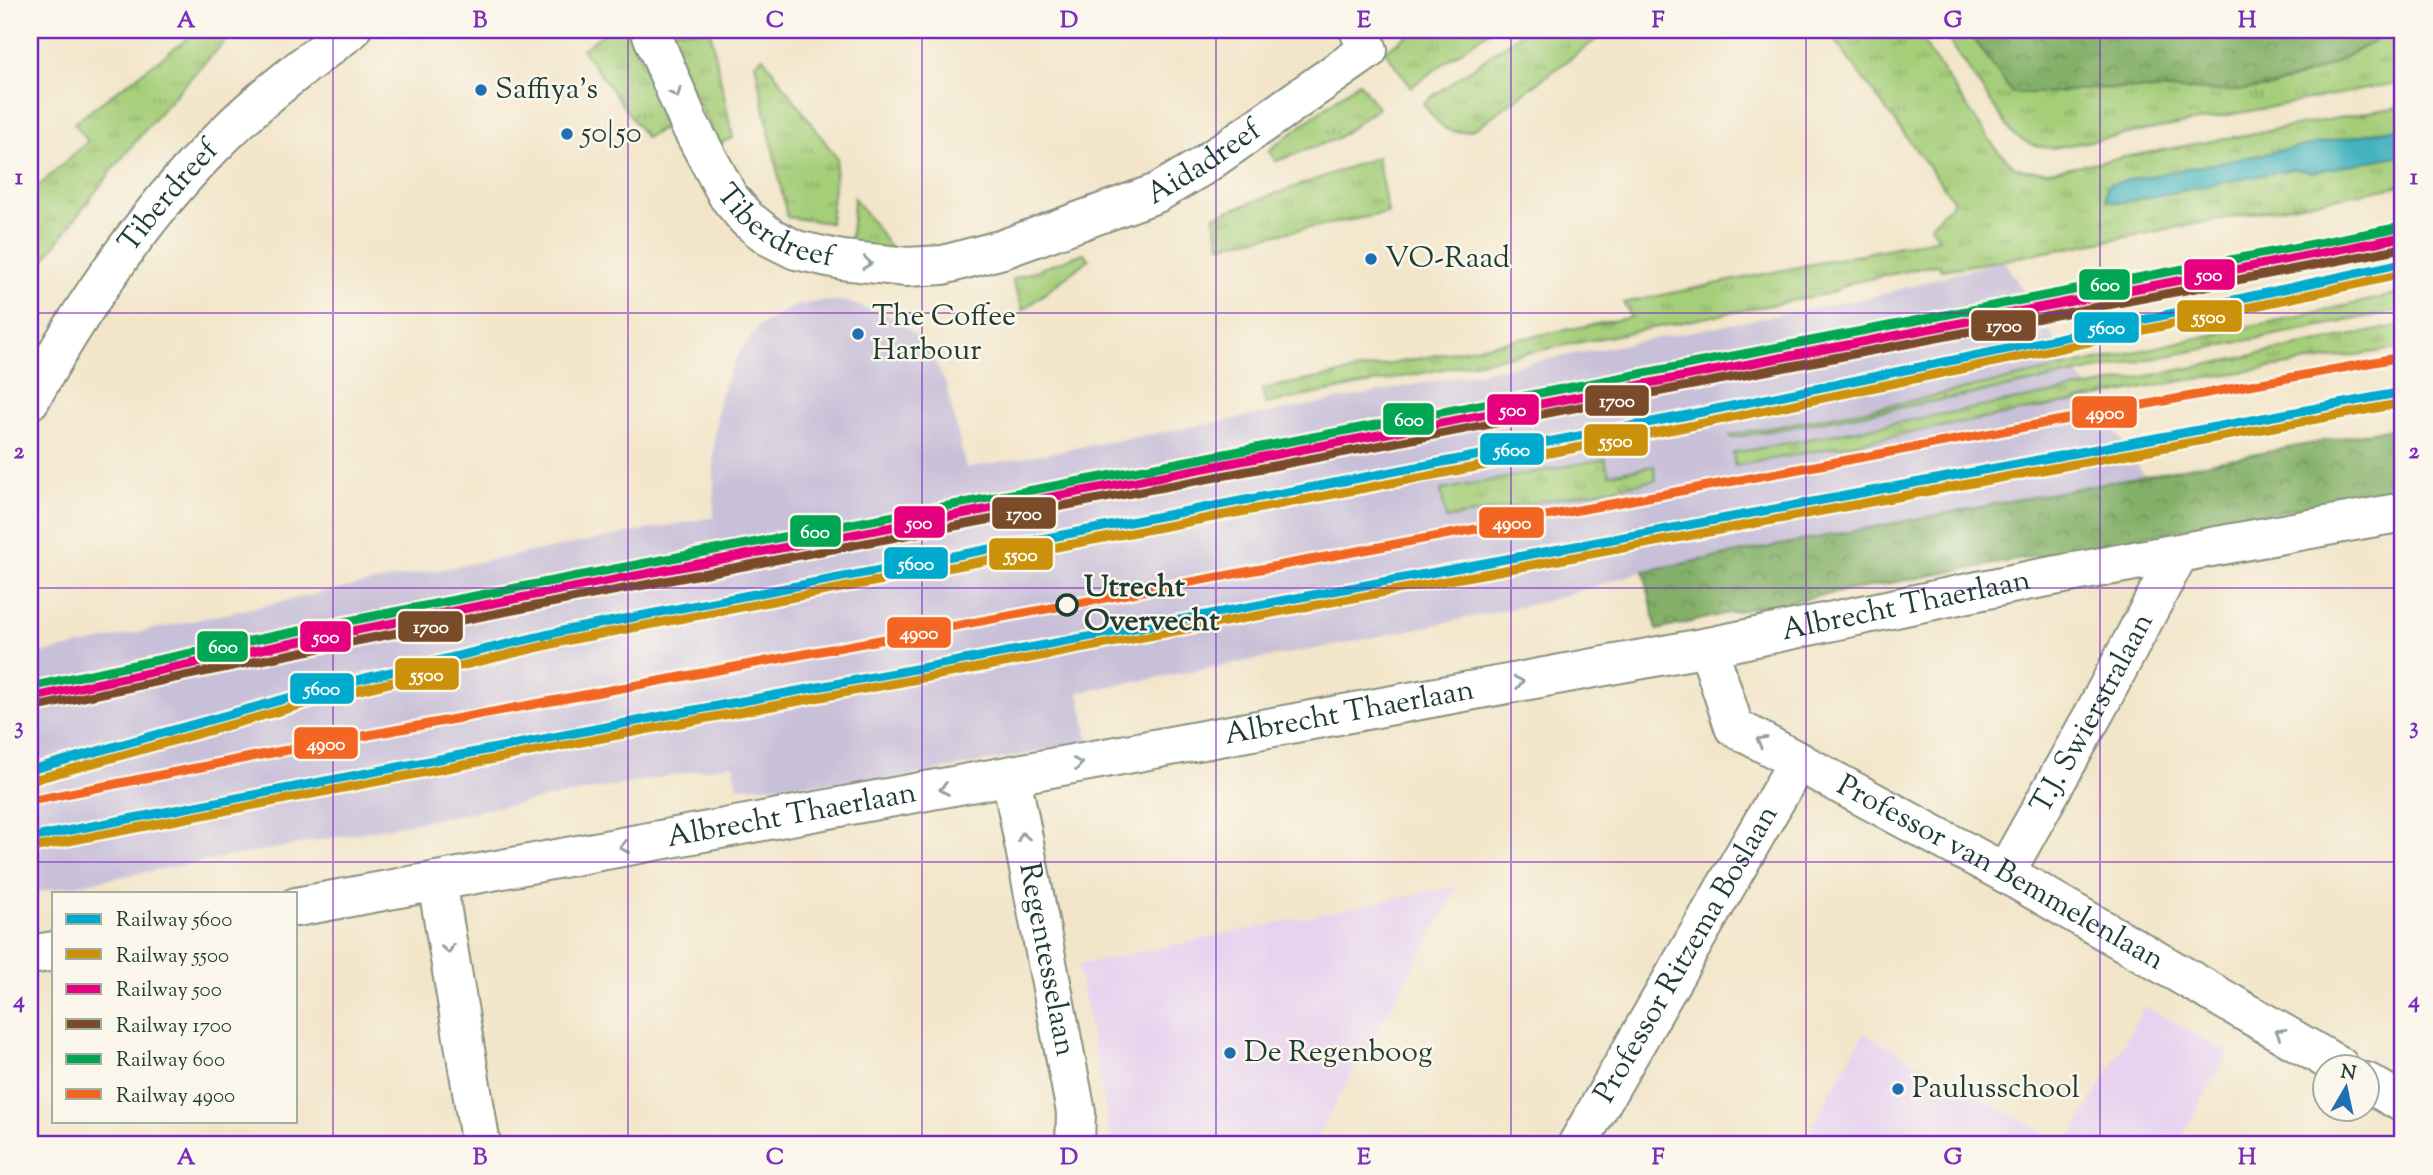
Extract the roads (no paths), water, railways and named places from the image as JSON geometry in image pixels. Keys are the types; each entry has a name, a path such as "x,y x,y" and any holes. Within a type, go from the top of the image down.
{"street":[{"name":"Tiberdreef","path":"30,400 110,270 171,193 224,135 303,65 351,30"},
{"name":"Tiberdreef","path":"650,30 689,123 728,196 747,219 770,237 796,250 818,256 906,267 943,265 1003,249"},
{"name":"Aidadreef","path":"1003,249 1157,193 1201,167 1368,50 1359,30"},
{"name":"Albrecht Thaerlaan","path":"298,907 1708,647 2031,580 2403,512"},
{"name":"T.J. Swierstralaan","path":"2005,873 2178,555"},
{"name":"Professor van Bemmelenlaan","path":"1708,647 1734,727 2005,873 2315,1052"},
{"name":"Professor Ritzema Boslaan","path":"1577,1145 1798,761"},
{"name":"Regentesselaan","path":"1011,776 1076,1112 1075,1145"},
{"path":"436,881 481,1145"},
{"path":"30,955 52,951"},
{"path":"2380,1090 2403,1103"}],"water":[{"path":"2403,127 2403,155 2312,172 2293,169 2119,203 2106,200 2107,186 2113,183"}],"rail line":[{"name":"600","path":"30,687 471,597 2401,227"},
{"name":"500","path":"30,698 472,607 2403,237"},
{"name":"1700","path":"32,708 474,618 2403,248"},
{"name":"5600","path":"30,770 324,688 567,630 1678,417 2403,263"},
{"name":"5500","path":"33,780 326,698 569,640 1680,428 2403,274"},
{"name":"4900","path":"30,801 261,755 2401,357"},
{"name":"5600","path":"30,838 668,715 2403,392"},
{"name":"5500","path":"32,848 670,725 2403,403"}],"place":[{"name":"Saffiya's","path":"481,90"},
{"name":"50|50","path":"567,134"},
{"name":"VO-Raad","path":"1371,259"},
{"name":"The Coffee Harbour","path":"858,334"},
{"name":"Utrecht Overvecht","path":"1067,605"},
{"name":"De Regenboog","path":"1230,1053"},
{"name":"Paulusschool","path":"1898,1089"}]}
